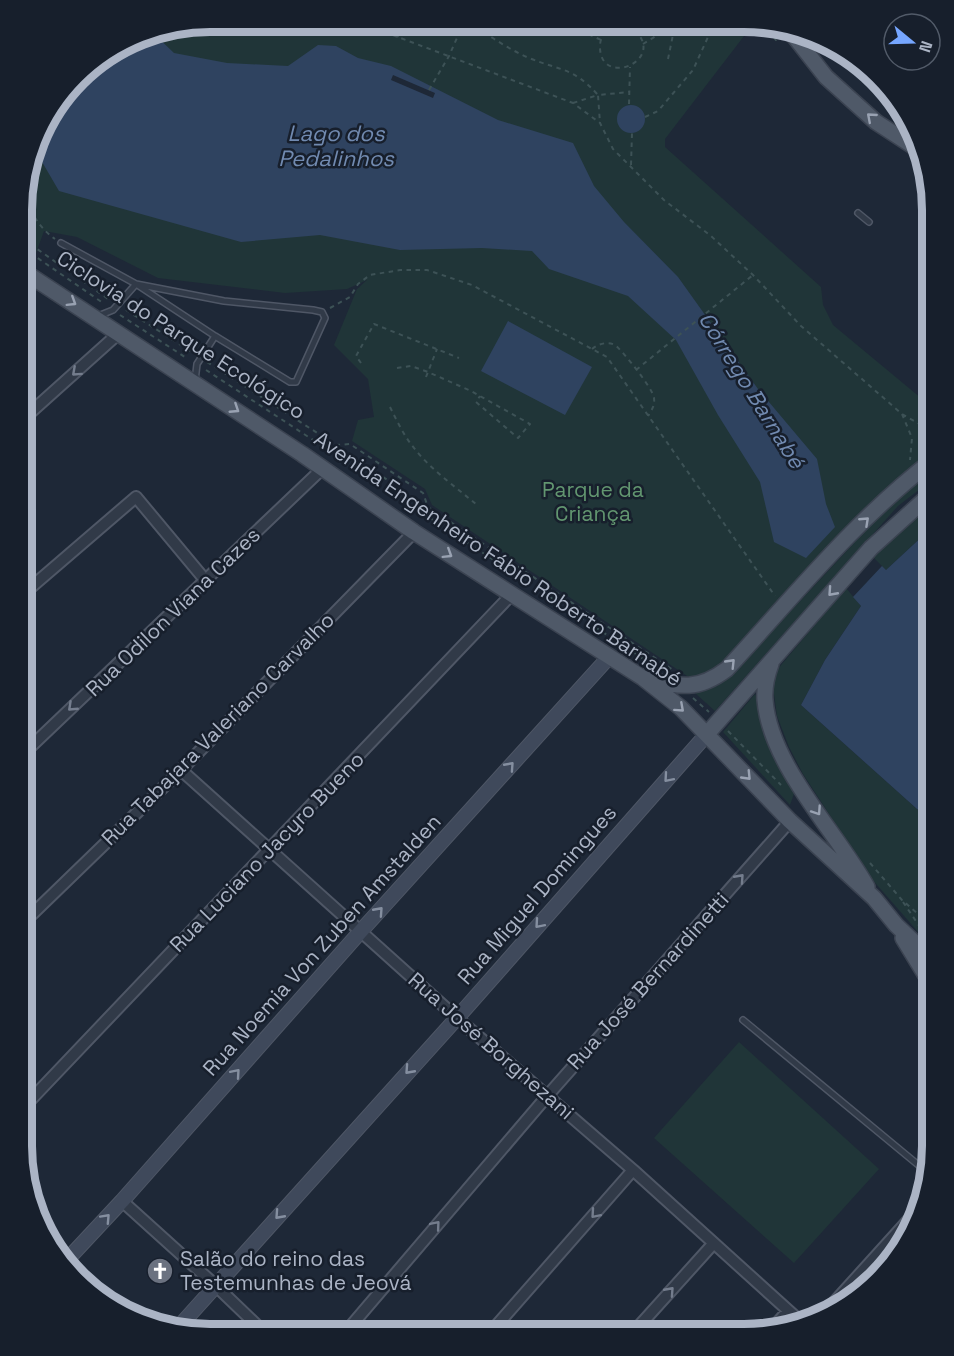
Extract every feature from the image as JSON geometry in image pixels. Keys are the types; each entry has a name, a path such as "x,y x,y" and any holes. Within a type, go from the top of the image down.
{"main road":[{"path":"809,45 826,77 868,115 910,145"},
{"name":"Avenida Engenheiro Fábio Roberto Barnabé","path":"32,277 323,468 414,532 644,678 681,708 790,821 874,898 896,925 922,950"},
{"path":"644,678 680,687 705,682 727,669 857,528 922,468"},
{"name":"Rua Miguel Domingues","path":"183,1322 457,1018 872,548 922,502"},
{"name":"Rua Noemia Von Zuben Amstalden","path":"70,1257 609,657"},
{"path":"771,661 765,699 771,728 783,757 857,868 874,898"},
{"path":"896,925 922,970"}],"street":[{"path":"32,411 119,333"},
{"name":"Rua Odilon Viana Cazes","path":"32,745 323,468"},
{"path":"32,586 136,497 206,581"},
{"name":"Rua Tabajara Valeriano Carvalho","path":"32,915 181,770 414,532"},
{"name":"Rua Luciano Jacyro Bueno","path":"32,1099 512,594"},
{"name":"Rua José Borghezani","path":"181,770 457,1018 633,1170 795,1317"},
{"name":"Rua José Bernardinetti","path":"353,1324 548,1095 790,821"},
{"path":"498,1324 633,1170"},
{"path":"122,1201 256,1324"},
{"path":"841,1295 903,1227"},
{"path":"641,1324 713,1244"},
{"path":"882,1251 886,1254"},
{"path":"779,1321 788,1311"}],"lane":[{"path":"858,213 869,222"},
{"path":"61,243 136,284 291,382 296,382 325,318 322,312 225,301 136,284"},
{"path":"95,317 113,310 136,284"},
{"path":"195,383 197,364 215,336"},
{"path":"743,1020 921,1167"}],"path":[{"path":"387,32 573,103 600,123"},
{"path":"398,37 402,32"},
{"path":"429,90 449,56 460,32"},
{"path":"484,32 530,58 566,69 585,81 598,95 600,123 613,149 664,200 711,236 753,275 801,326 902,414 922,425"},
{"path":"584,32 601,40"},
{"path":"607,32 601,40 601,55 605,61 617,68 630,67 640,57 643,44 636,32"},
{"path":"643,44 663,32"},
{"path":"668,59 674,32"},
{"path":"645,117 658,111 693,70 708,37 708,32"},
{"path":"771,34 776,40 782,36"},
{"path":"628,104 630,67"},
{"path":"573,103 598,95 629,92"},
{"path":"630,165 632,133"},
{"path":"32,212 44,231 61,243"},
{"path":"32,246 118,305 317,434 336,445 350,444 423,493 428,507 672,669 680,687 718,721 787,791"},
{"name":"Ciclovia do Parque Ecológico","path":"32,255 333,453 350,458 412,498 418,510 658,668"},
{"path":"322,312 350,297 358,284 370,275 400,270 427,270 472,285 607,357 783,608"},
{"path":"636,370 753,275"},
{"path":"361,363 356,356 374,324 459,357"},
{"path":"592,349 608,343 615,346 636,370 654,397 653,408 648,416"},
{"path":"426,377 437,349"},
{"path":"397,368 411,366 428,372 480,396 530,424 518,438 476,402 480,396"},
{"path":"390,407 402,431 415,449 477,505"},
{"path":"902,414 912,438 911,477"},
{"path":"865,857 902,900 922,931"},
{"path":"902,900 922,917"}],"green space":[{"name":"Parque da Criança","path":"198,32 747,32 665,139 665,147 821,287 823,305 833,325 922,399 922,460 874,500 820,554 717,667 690,678 432,505 425,489 352,441 358,420 374,417 368,379 334,345 357,289 367,280 347,289 285,293 158,278 77,237 44,231 32,264 33,186 41,152 55,121 68,101 101,68 121,55 152,41"},
{"path":"922,478 922,487 898,506 715,711 695,693 717,686 734,672 896,498"},
{"path":"922,514 922,537 886,570 873,557"},
{"path":"846,588 861,606 825,660 801,705 922,812 922,936 870,877 803,774 777,716 773,687 776,671"},
{"path":"755,694 795,791 790,805 723,732"},
{"path":"739,1042 879,1169 794,1263 654,1138"}],"water":[{"name":"Lago dos Pedalinhos","path":"159,39 174,53 227,63 288,66 318,45 336,46 358,58 391,66 498,120 573,143 594,186 624,222 678,277 758,389 817,459 826,504 835,527 806,558 774,542 760,482 718,415 676,340 628,296 549,269 532,251 482,248 400,250 320,235 241,242 59,191 40,158 55,121 68,101 101,68 121,55"},
{"path":"631,105 641,109 645,119 641,129 631,133 621,129 617,119 621,109"},
{"path":"508,321 592,367 565,415 481,371"},
{"path":"922,537 922,812 801,705 825,660 861,606 853,597 882,566 886,570"}],"pier":[{"path":"393,75 435,93 433,98 391,80"}],"place":[{"name":"Salão do reino das Testemunhas de Jeová","path":"160,1271"}],"water label":[{"name":"Córrego Barnabé","path":"752,390"}]}
